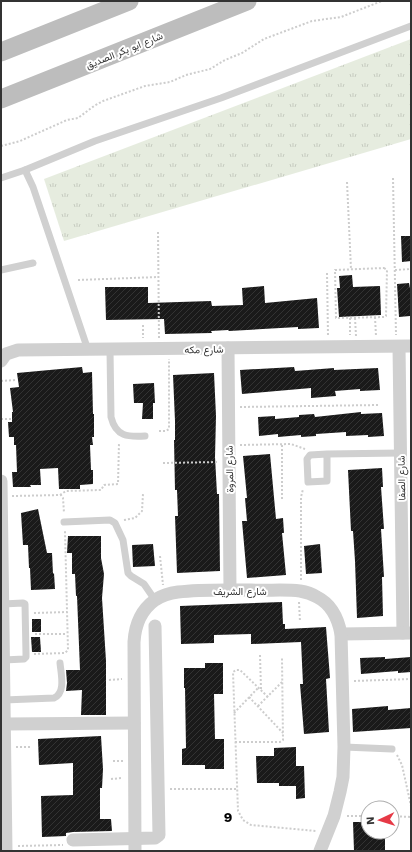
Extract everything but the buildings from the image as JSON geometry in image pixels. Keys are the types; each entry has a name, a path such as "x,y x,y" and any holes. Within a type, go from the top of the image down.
{"main road":[{"path":"1,52 129,1"},
{"name":"شارع ابو بكر الصديق","path":"1,99 247,1"}],"street":[{"name":"شارع مكه","path":"1,361 6,354 18,350 402,347"},
{"name":"شارع الصفا","path":"402,347 401,453 407,633"},
{"name":"شارع المروة","path":"228,348 230,590"},
{"path":"1,481 6,848"},
{"name":"شارع الشريف","path":"159,598 177,592 230,590 300,591 314,595 325,603 336,617 341,634 344,747 343,777 334,816 320,851"},
{"path":"135,845 134,633 140,616 144,610 159,598"},
{"path":"73,840 135,845 159,835 156,626"},
{"path":"341,634 407,633"},
{"path":"5,724 134,723"}],"lane":[{"path":"1,178 25,170 96,141 221,98 411,26"},
{"path":"25,170 33,187 88,350"},
{"path":"1,270 33,264"},
{"path":"110,350 111,417 115,428 127,436 146,436"},
{"path":"327,454 327,481 309,482 307,459 310,455 327,454 401,453"},
{"path":"64,522 110,520 115,523 125,548 128,573 144,584 159,598"},
{"path":"3,604 24,604 26,634 26,657 24,659 4,660"},
{"path":"4,700 54,698 61,690 60,663"},
{"path":"344,747 392,749"}],"path":[{"path":"1,146 20,141 67,120 78,118 103,101 145,86 170,82 186,75 210,69 225,60 242,53 264,39 312,21 341,17 382,1"},
{"path":"393,178 395,270 402,347"},
{"path":"347,182 351,269"},
{"path":"158,232 158,277 170,427 168,431 159,431"},
{"path":"387,268 387,314 385,317 375,317 336,317 336,269 387,268"},
{"path":"395,270 411,269"},
{"path":"327,273 328,347"},
{"path":"78,280 158,277"},
{"path":"375,317 377,347"},
{"path":"350,318 353,347"},
{"path":"353,347 355,318"},
{"path":"1,381 16,380"},
{"path":"229,407 379,405"},
{"path":"1,419 11,419"},
{"path":"1,497 60,495 66,491 101,490 104,485 118,484 119,432"},
{"path":"282,444 282,501"},
{"path":"229,445 291,444 302,447 310,455"},
{"path":"164,463 230,462"},
{"path":"300,622 301,497 302,490 309,482"},
{"path":"110,520 130,520 139,516 143,507 143,494"},
{"path":"26,654 66,652 68,650 63,498 60,495"},
{"path":"159,598 160,556"},
{"path":"25,613 67,612"},
{"path":"26,634 68,634"},
{"path":"260,655 261,690"},
{"path":"235,742 280,742 283,740 282,658"},
{"path":"268,696 240,670 234,671 232,674 238,811 240,816 247,823 252,825 328,832"},
{"path":"342,681 411,680"},
{"path":"258,706 282,682"},
{"path":"234,713 259,687"},
{"path":"249,697 284,734"},
{"path":"5,747 32,747"},
{"path":"392,749 402,766 411,806"},
{"path":"158,789 237,789"},
{"path":"334,816 360,816"},
{"path":"400,816 411,816"},
{"path":"6,848 62,845 73,840"}],"green space":[{"path":"411,39 411,139 64,241 44,179"}],"district":[{"name":"9","path":"228,817"}]}
